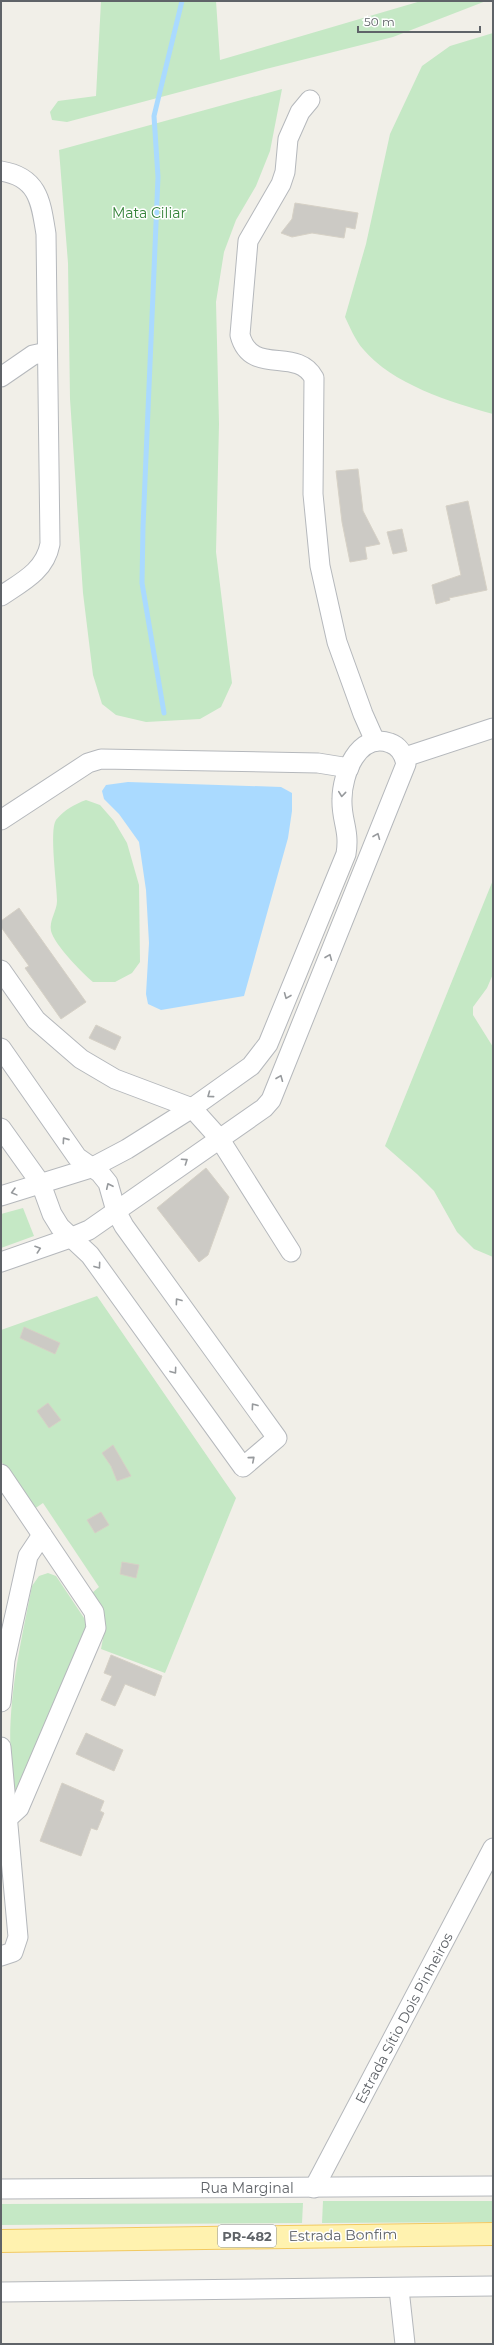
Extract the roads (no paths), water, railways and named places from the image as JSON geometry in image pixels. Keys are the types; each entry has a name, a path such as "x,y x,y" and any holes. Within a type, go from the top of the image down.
{"main road":[{"name":"Estrada Bonfim","path":"1,2241 493,2234"}],"street":[{"path":"310,100 300,112 288,139 285,172 281,184 248,241 240,335 245,348 254,356 298,364 308,369 314,378 312,494 320,566 339,649 363,714 375,741"},
{"path":"1,171 16,175 26,181 40,198 46,234 50,544 47,556 40,567 1,596"},
{"path":"1,377 33,355 47,352"},
{"path":"405,757 493,728"},
{"path":"1,1196 91,1168 127,1149 192,1108 251,1066 268,1044 346,854 348,832 342,809 342,799 349,768 361,748 375,741 392,744 405,757 406,764 271,1100 264,1108 89,1230 1,1262"},
{"path":"1,820 88,763 101,759 318,763 349,768"},
{"path":"1,970 36,1020 81,1059 122,1081 177,1100 192,1108 219,1138 291,1252"},
{"path":"1,1048 77,1157 100,1173 108,1183 116,1211 129,1233 276,1438 243,1467 90,1255 70,1238 52,1214 41,1184 1,1128"},
{"path":"1,1474 94,1612 96,1628 19,1808 8,1818"},
{"path":"1,1702 5,1660 24,1570 28,1556 42,1535"},
{"path":"1,1747 18,1937 13,1952 2,1956"},
{"name":"Estrada Sítio Dois Pinheiros","path":"314,2188 493,1848"},
{"name":"Rua Marginal","path":"1,2189 493,2186"},
{"path":"1,2292 399,2289 493,2286"},
{"path":"399,2289 405,2344"}],"water":[{"path":"128,782 281,787 292,793 292,811 288,838 244,996 161,1010 148,1004 146,994 149,943 146,890 139,842 119,814 104,799 102,791 106,785"}],"waterway":[{"path":"164,713 142,583 143,527 158,177 154,116 182,1"}],"park label":[{"name":"Mata Ciliar","path":"149,213"}]}
